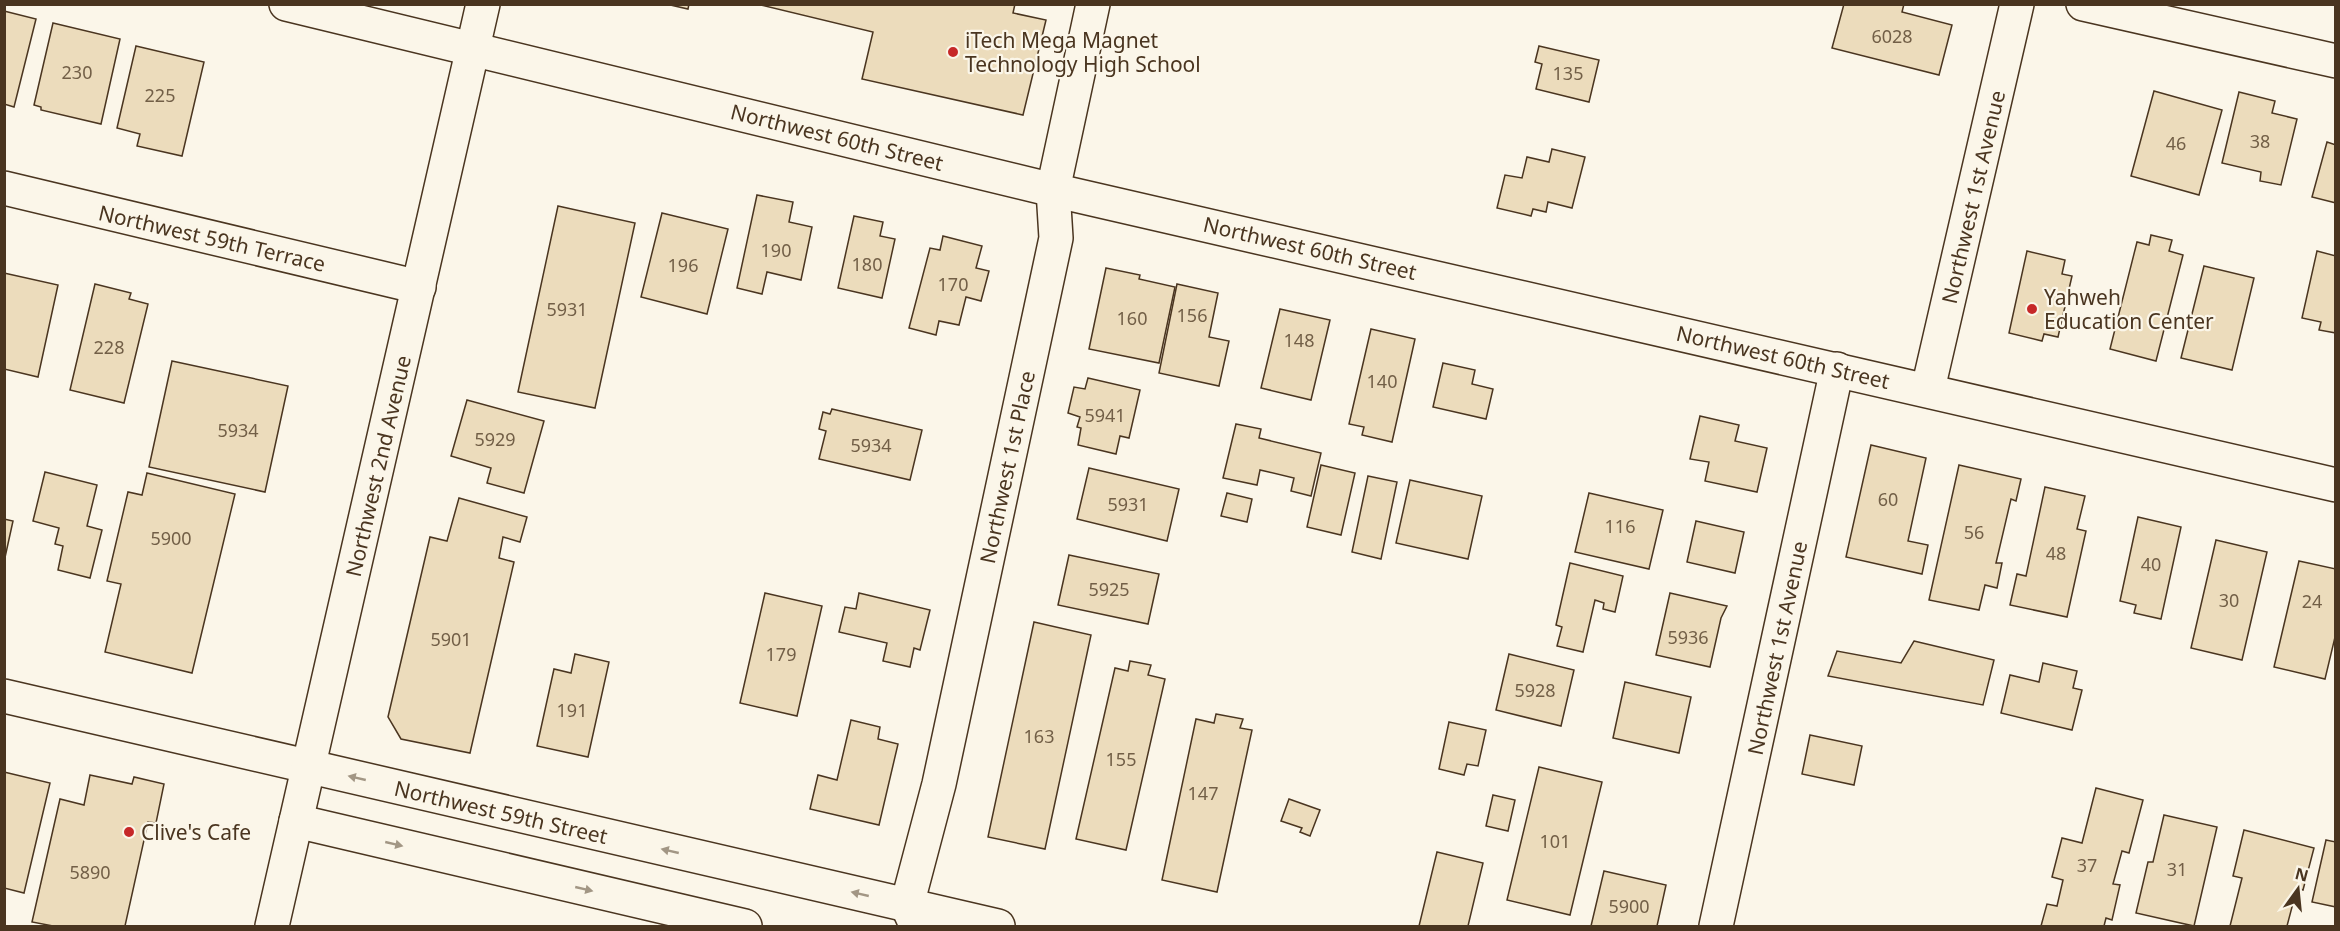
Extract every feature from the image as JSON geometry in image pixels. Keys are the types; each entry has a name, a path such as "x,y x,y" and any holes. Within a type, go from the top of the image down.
{"street":[{"name":"Northwest 60th Street","path":"286,4 1053,190 2336,485"},
{"name":"Northwest 2nd Avenue","path":"272,927 483,4"},
{"name":"Northwest 1st Place","path":"912,916 1056,238 1053,190 1093,4"},
{"name":"Northwest 1st Avenue","path":"1928,390 2017,4"},
{"path":"2083,4 2336,61"},
{"name":"Northwest 59th Terrace","path":"4,188 420,287"},
{"name":"Northwest 1st Avenue","path":"1716,927 1837,369"},
{"name":"Northwest 59th Street","path":"4,696 309,767 912,916 998,927"},
{"path":"296,821 745,927"}],"building":[{"path":"666,4 689,4 688,9"},
{"name":"iTech Mega Magnet Technology High School","path":"757,4 1015,4 1013,13 1046,20 1023,115 862,79 873,32"},
{"path":"1844,4 1904,4 1902,12 1952,25 1939,75 1832,48"},
{"path":"4,11 36,19 14,107 4,104"},
{"path":"53,23 120,39 101,124 41,110 41,107 34,105"},
{"path":"136,46 204,62 182,156 137,146 140,134 117,128"},
{"path":"1539,46 1599,60 1589,102 1536,89 1542,64 1535,62"},
{"path":"2154,91 2222,110 2199,195 2131,176"},
{"path":"2239,92 2275,101 2272,113 2297,119 2281,185 2260,181 2261,172 2222,163"},
{"path":"2327,142 2336,145 2336,203 2312,197"},
{"path":"1552,149 1585,157 1572,208 1548,202 1546,212 1533,209 1531,216 1497,208 1505,175 1522,178 1527,157 1549,162"},
{"path":"757,195 793,202 789,222 812,227 801,280 767,272 762,294 737,288"},
{"path":"558,206 635,223 595,408 518,392"},
{"path":"662,213 728,229 707,314 641,297"},
{"path":"854,216 883,222 880,236 895,239 882,298 838,288"},
{"path":"2151,235 2172,240 2169,251 2183,255 2156,361 2110,349 2137,242 2149,245"},
{"path":"943,236 982,246 976,268 989,271 981,301 966,297 959,325 939,321 936,335 909,328 930,248 940,250"},
{"path":"2027,251 2065,260 2062,274 2072,276 2058,337 2044,334 2042,341 2009,333"},
{"path":"2317,251 2336,256 2336,333 2319,330 2321,322 2302,318"},
{"path":"2204,266 2254,278 2232,370 2181,358"},
{"path":"1106,268 1140,275 1139,279 1175,287 1159,363 1089,349"},
{"path":"4,273 58,285 38,377 4,369"},
{"path":"95,284 131,293 129,299 148,304 124,403 70,390"},
{"path":"1177,284 1218,293 1209,337 1229,341 1219,386 1159,373"},
{"path":"1280,309 1330,320 1311,400 1261,388"},
{"path":"1371,329 1415,339 1392,442 1362,435 1364,427 1349,424"},
{"path":"172,361 288,386 265,492 149,467"},
{"path":"1443,363 1475,370 1472,384 1493,389 1486,419 1433,407"},
{"path":"1088,378 1140,390 1129,438 1120,436 1116,454 1078,445 1081,428 1077,427 1080,417 1068,413 1074,387 1085,389"},
{"path":"467,400 544,421 524,493 487,483 491,468 451,456"},
{"path":"832,409 922,430 910,480 819,459 826,431 819,429 823,412 830,414"},
{"path":"1700,416 1739,425 1735,441 1767,448 1757,492 1705,481 1709,462 1690,459"},
{"path":"1236,424 1261,429 1259,438 1321,453 1311,496 1291,491 1294,478 1260,470 1257,485 1223,478"},
{"path":"1871,445 1926,458 1908,541 1928,545 1922,574 1846,557"},
{"path":"1321,465 1355,473 1341,535 1307,527"},
{"path":"1959,465 2021,479 2016,501 2011,499 1996,563 2002,563 1997,588 1985,585 1979,610 1929,600"},
{"path":"1089,468 1179,489 1167,541 1077,519"},
{"path":"45,472 97,485 87,526 102,530 90,578 58,570 63,546 55,544 59,528 33,521"},
{"path":"147,473 235,494 192,673 105,652 121,584 107,581 128,492 142,495"},
{"path":"1368,476 1397,482 1381,559 1352,552"},
{"path":"1410,480 1482,496 1468,559 1396,543"},
{"path":"2045,487 2085,496 2077,529 2086,531 2067,617 2010,605 2017,574 2026,576"},
{"path":"1227,493 1252,499 1247,522 1221,516"},
{"path":"1589,493 1663,510 1649,569 1575,552"},
{"path":"459,498 527,517 520,542 503,537 499,558 514,562 470,753 401,739 388,717 430,537 447,541"},
{"path":"2138,517 2181,527 2161,619 2134,613 2136,605 2120,601"},
{"path":"4,519 13,521 4,562"},
{"path":"1696,521 1744,532 1735,573 1687,562"},
{"path":"2216,540 2267,552 2242,660 2191,648"},
{"path":"1069,555 1159,574 1148,624 1058,605"},
{"path":"2299,561 2336,569 2336,633 2325,679 2274,667"},
{"path":"1570,563 1623,576 1615,612 1603,609 1604,603 1595,600 1583,652 1557,646 1562,627 1556,625"},
{"path":"765,593 822,606 797,716 740,703"},
{"path":"859,593 930,610 920,650 914,648 910,667 883,661 887,643 839,632 845,607 856,609"},
{"path":"1670,593 1727,606 1721,618 1710,667 1656,655"},
{"path":"1034,622 1091,635 1045,849 988,837"},
{"path":"1914,641 1994,660 1983,705 1828,676 1837,651 1901,663"},
{"path":"575,654 609,662 588,757 537,746 554,669 571,673"},
{"path":"1509,654 1574,670 1561,726 1496,710"},
{"path":"1130,661 1151,665 1148,675 1165,679 1126,850 1076,839 1115,668 1128,671"},
{"path":"2043,663 2077,671 2073,688 2082,690 2072,730 2001,713 2010,675 2039,682"},
{"path":"1625,682 1691,697 1679,753 1613,738"},
{"path":"1216,714 1243,719 1240,728 1252,730 1217,892 1162,880 1196,719 1214,723"},
{"path":"851,720 880,727 878,739 898,744 879,825 810,809 818,775 837,780"},
{"path":"1449,722 1486,730 1478,766 1467,764 1464,775 1439,769"},
{"path":"1810,735 1862,746 1854,785 1802,774"},
{"path":"1539,767 1602,782 1570,915 1507,900"},
{"path":"4,772 50,783 24,893 4,888"},
{"path":"90,775 132,784 134,777 164,784 156,823 148,822 125,926 53,926 32,922 60,799 84,805"},
{"path":"2096,788 2143,800 2129,853 2122,851 2113,884 2120,885 2112,920 2106,918 2104,926 2041,926 2047,904 2057,906 2063,880 2052,877 2062,838 2082,843"},
{"path":"1493,795 1515,800 1508,831 1486,826"},
{"path":"1289,799 1320,810 1310,836 1300,832 1302,828 1281,821"},
{"path":"2164,815 2217,827 2194,926 2136,913 2148,862 2153,862"},
{"path":"2244,830 2314,848 2303,890 2297,888 2287,926 2230,926 2242,878 2233,876"},
{"path":"2326,840 2336,842 2336,907 2312,902"},
{"path":"1437,852 1483,863 1468,926 1419,926"},
{"path":"1604,871 1666,885 1657,926 1591,926"}],"place":[{"name":"iTech Mega Magnet Technology High School","path":"953,52"},
{"name":"Yahweh Education Center","path":"2032,309"},
{"name":"Clive's Cafe","path":"129,832"}]}
